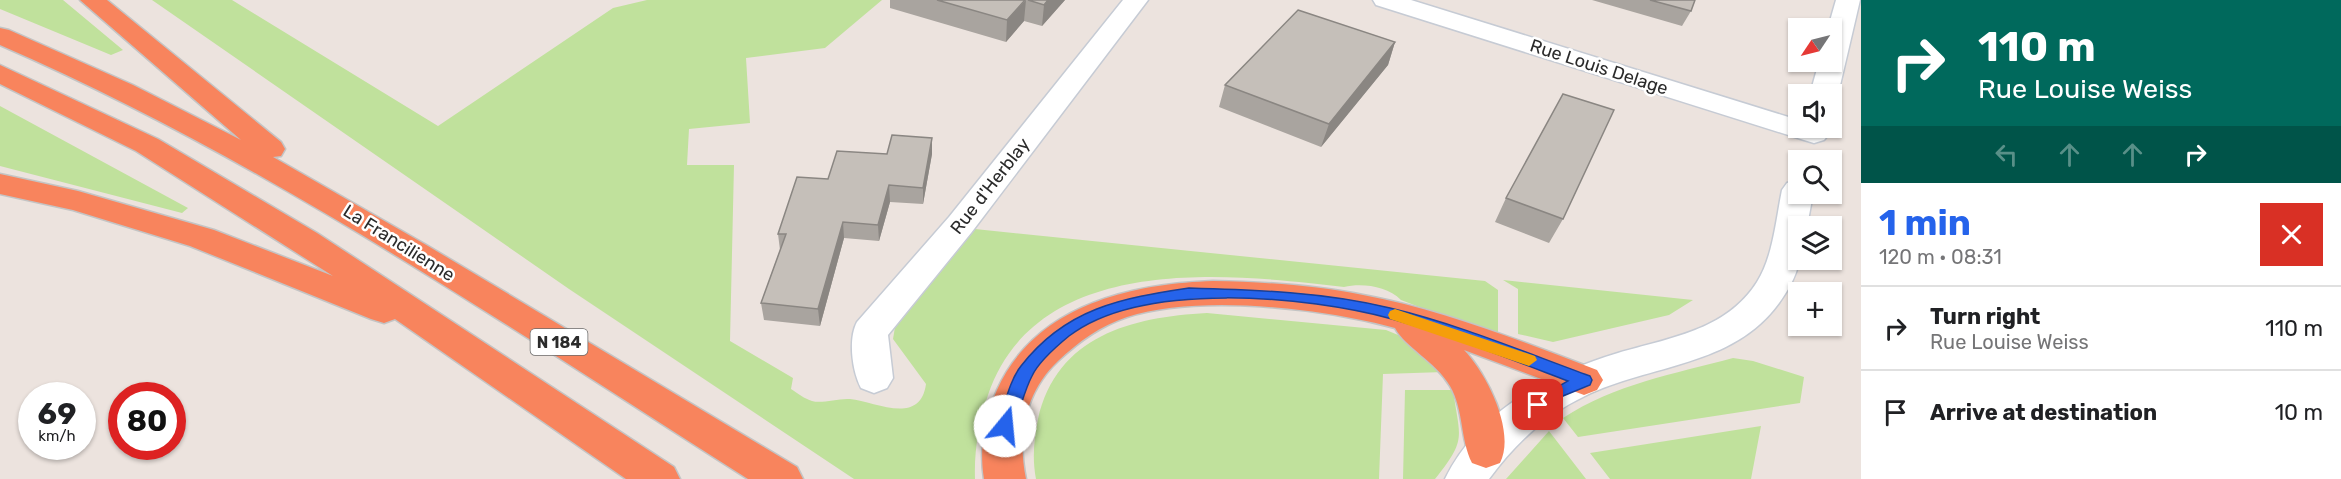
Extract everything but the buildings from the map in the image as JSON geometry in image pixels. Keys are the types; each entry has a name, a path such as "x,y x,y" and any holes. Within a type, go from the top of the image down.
{"highway":[{"path":"92,0 336,205"},
{"name":"La Francilienne","path":"0,36 124,90 222,140 336,205 782,479"},
{"path":"0,73 147,146 222,189 305,241 659,479"},
{"path":"0,184 78,201 202,238 438,332"},
{"path":"1005,479 1002,465 1008,414 1026,370 1063,333 1102,312 1129,302 1189,293 1258,295 1323,301 1391,313 1584,380"},
{"path":"1391,313 1427,337 1453,360 1475,397 1483,419 1476,465"}],"street":[{"name":"Rue d'Herblay","path":"874,378 870,332 960,225 1136,0"},
{"name":"Rue Louis Delage","path":"1385,0 1812,141"},
{"path":"1827,84 1848,0"},
{"path":"1476,465 1538,405 1558,392 1584,380 1714,340 1747,318 1772,288 1794,204"}],"green space":[{"path":"0,0 63,0 123,50 111,55 0,9"},
{"path":"152,0 232,0 438,126 613,8 647,0 882,0 825,48 746,58 750,123 689,129 687,165 734,165 730,341 793,378 791,389 812,401 850,399 895,408 915,405 922,397 926,384 893,339 895,327 975,229 1485,281 1498,290 1498,337 1401,300 1389,292 1374,287 1359,285 1344,287 1245,278 1192,277 1140,282 1091,294 1048,316 1013,349 985,405 976,447 975,479 854,479 569,289"},
{"path":"0,106 188,208 182,213 0,166"},
{"path":"1503,280 1693,300 1669,315 1553,342 1518,334 1518,289"},
{"path":"1207,313 1386,330 1403,337 1444,372 1383,374 1379,479 1036,479 1034,449 1038,419 1048,391 1062,368 1080,350 1101,336 1125,326 1179,315"},
{"path":"1733,358 1753,361 1804,377 1800,403 1578,437 1563,418 1583,406 1624,388"},
{"path":"1405,390 1453,390 1459,438 1452,455 1435,479 1403,479"},
{"path":"1761,426 1751,479 1610,479 1590,453"},
{"path":"1549,431 1586,479 1506,479"}],"slow traffic":[{"path":"1395,315 1529,360"}],"route":[{"path":"1005,426 1012,401 1026,370 1063,333 1080,322 1129,302 1189,293 1258,295 1323,301 1391,313 1584,380 1558,392 1538,405"}]}
